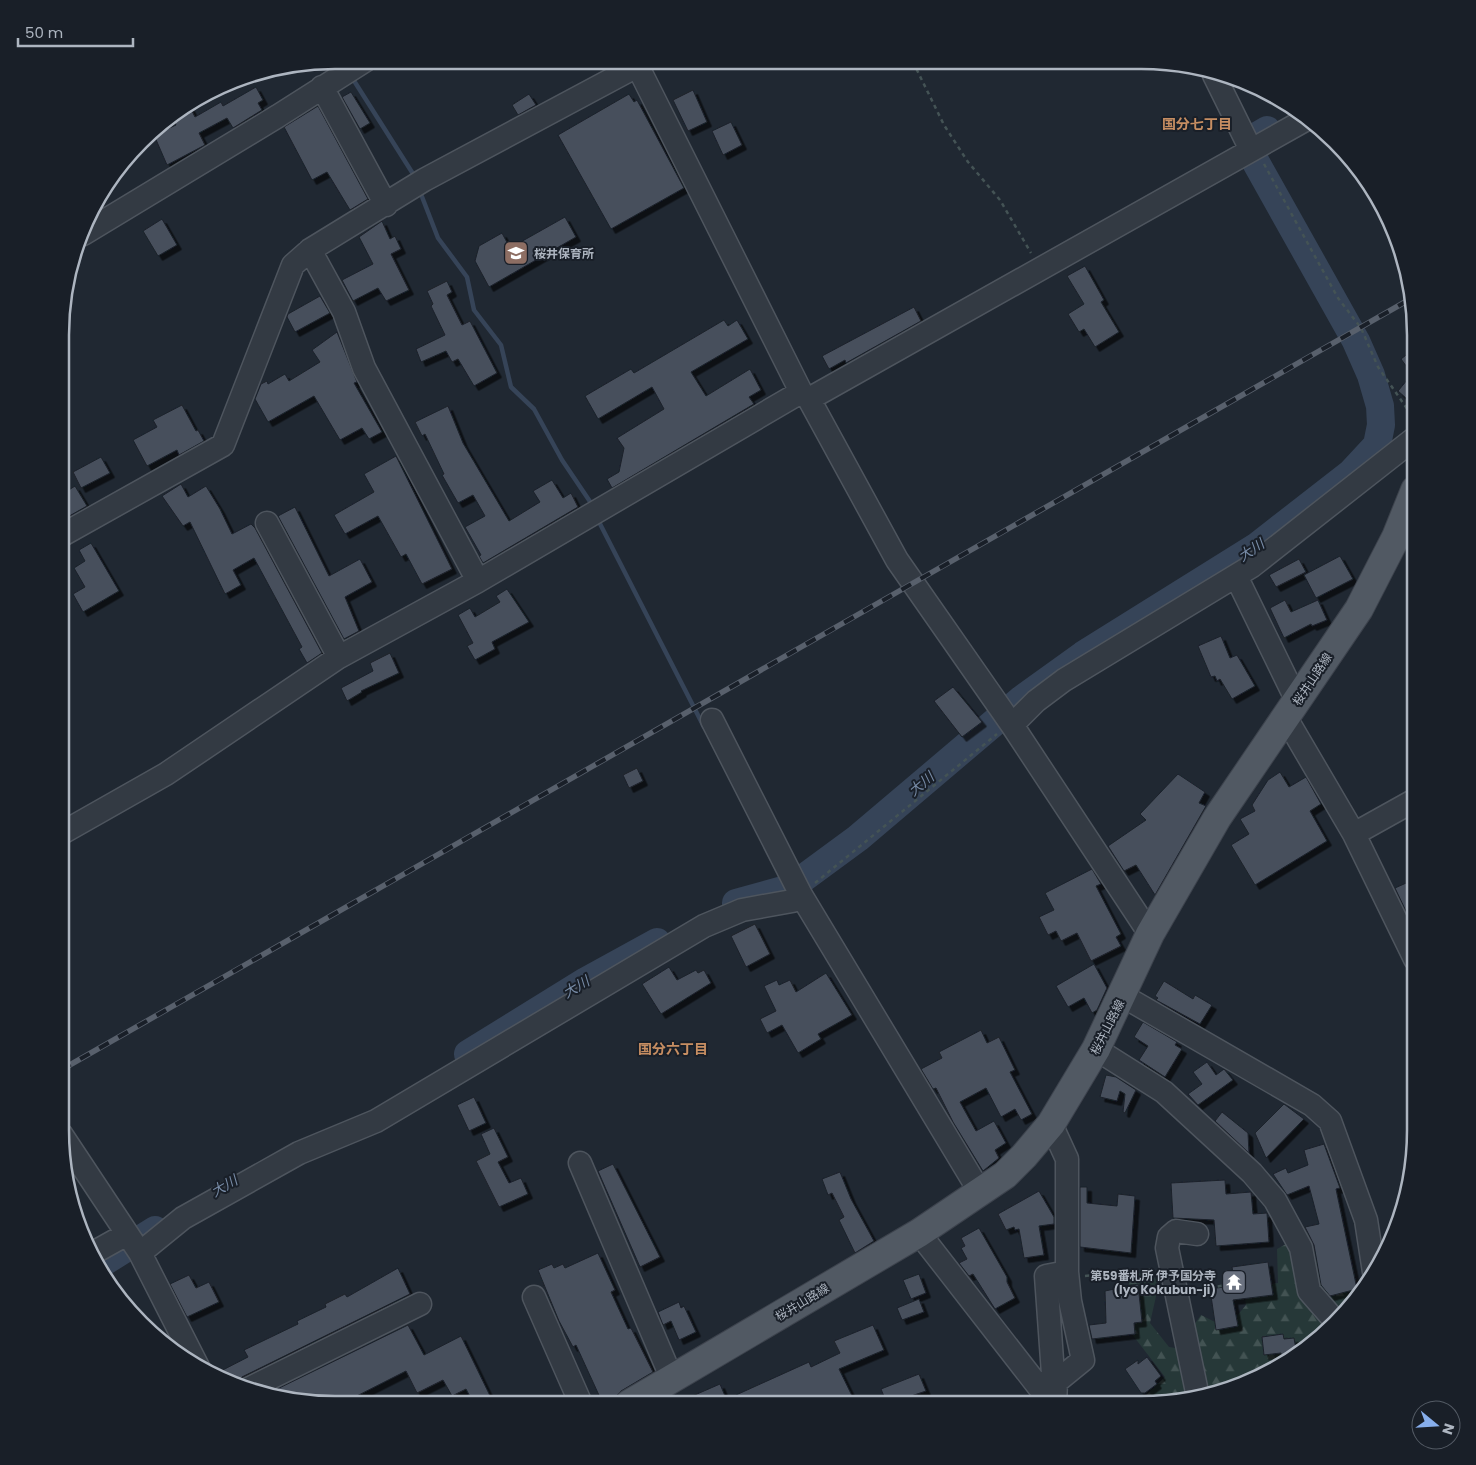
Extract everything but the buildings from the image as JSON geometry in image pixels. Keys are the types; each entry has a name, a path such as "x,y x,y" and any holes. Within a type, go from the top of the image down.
{"main road":[{"name":"桜井山路線","path":"643,1396 919,1233 1006,1175 1051,1124 1096,1049 1123,996 1150,934 1217,818 1359,609 1396,537 1407,510"}],"street":[{"path":"91,229 351,69"},
{"path":"69,531 223,445 293,266 310,250 424,180 625,69"},
{"path":"639,69 805,395 897,560 1012,725 1150,934"},
{"path":"1217,80 1253,149"},
{"path":"322,87 386,205"},
{"path":"69,828 166,774 339,657 478,581 805,395 1040,268 1301,122"},
{"path":"310,250 344,312 364,368 478,581"},
{"path":"1012,725 1036,701 1064,680 1252,566 1407,444"},
{"path":"267,523 339,657"},
{"path":"1236,576 1291,710 1354,834 1407,927"},
{"path":"712,720 801,895 980,1192"},
{"path":"1354,834 1407,804"},
{"path":"140,1253 183,1218 299,1153 376,1121 704,926 742,910 792,901 801,895"},
{"path":"1123,996 1312,1105 1330,1121 1366,1220 1373,1263"},
{"path":"1096,1049 1164,1092 1252,1173 1275,1200 1302,1248 1308,1291 1331,1316"},
{"path":"1051,1124 1067,1160 1070,1301 1083,1360 1056,1382 1052,1396"},
{"path":"69,1146 140,1253 192,1355"},
{"path":"580,1163 672,1379"},
{"path":"1197,1390 1166,1248 1169,1237 1176,1231 1184,1230 1198,1234"},
{"path":"919,1233 1046,1396"},
{"path":"97,1251 127,1234"},
{"path":"1051,1396 1053,1374 1046,1276 1068,1275"},
{"path":"534,1297 577,1396"},
{"path":"257,1384 420,1304"}],"path":[{"path":"916,69 944,125 968,162 1000,200 1040,268"},
{"path":"1253,149 1338,298 1361,328 1378,367 1407,409"},
{"path":"801,895 1003,729 1012,725"},
{"path":"1068,1275 1155,1269"},
{"path":"1177,1292 1227,1285"}],"green space":[{"path":"1308,1232 1324,1288 1351,1293 1317,1330 1289,1352 1259,1369 1227,1382 1194,1391 1145,1396 1165,1377 1128,1329 1129,1274 1150,1273 1159,1283 1150,1323 1169,1347 1182,1349 1186,1336 1201,1315 1227,1328 1246,1305 1244,1289 1278,1283 1277,1249"}],"waterway":[{"path":"351,76 415,177"},
{"name":"大川","path":"736,903 790,888 858,838 1022,699 1083,655 1256,547 1351,473 1377,445 1381,425 1380,406 1371,375 1356,341 1254,159 1255,137 1267,130"},
{"path":"419,189 438,238 467,277 474,310 501,345 511,387 534,409 562,460 593,506"},
{"path":"597,518 704,727"},
{"name":"大川","path":"468,1054 586,981 657,942"},
{"name":"大川","path":"103,1262 155,1230"}],"railway":[{"path":"69,1065 1405,302"}],"place":[{"name":"桜井保育所","path":"516,253"},
{"name":"第59番札所 伊予国分寺 (Iyo Kokubun-ji)","path":"1234,1282"}],"district":[{"name":"国分七丁目","path":"1197,124"},
{"name":"国分六丁目","path":"673,1049"}]}
